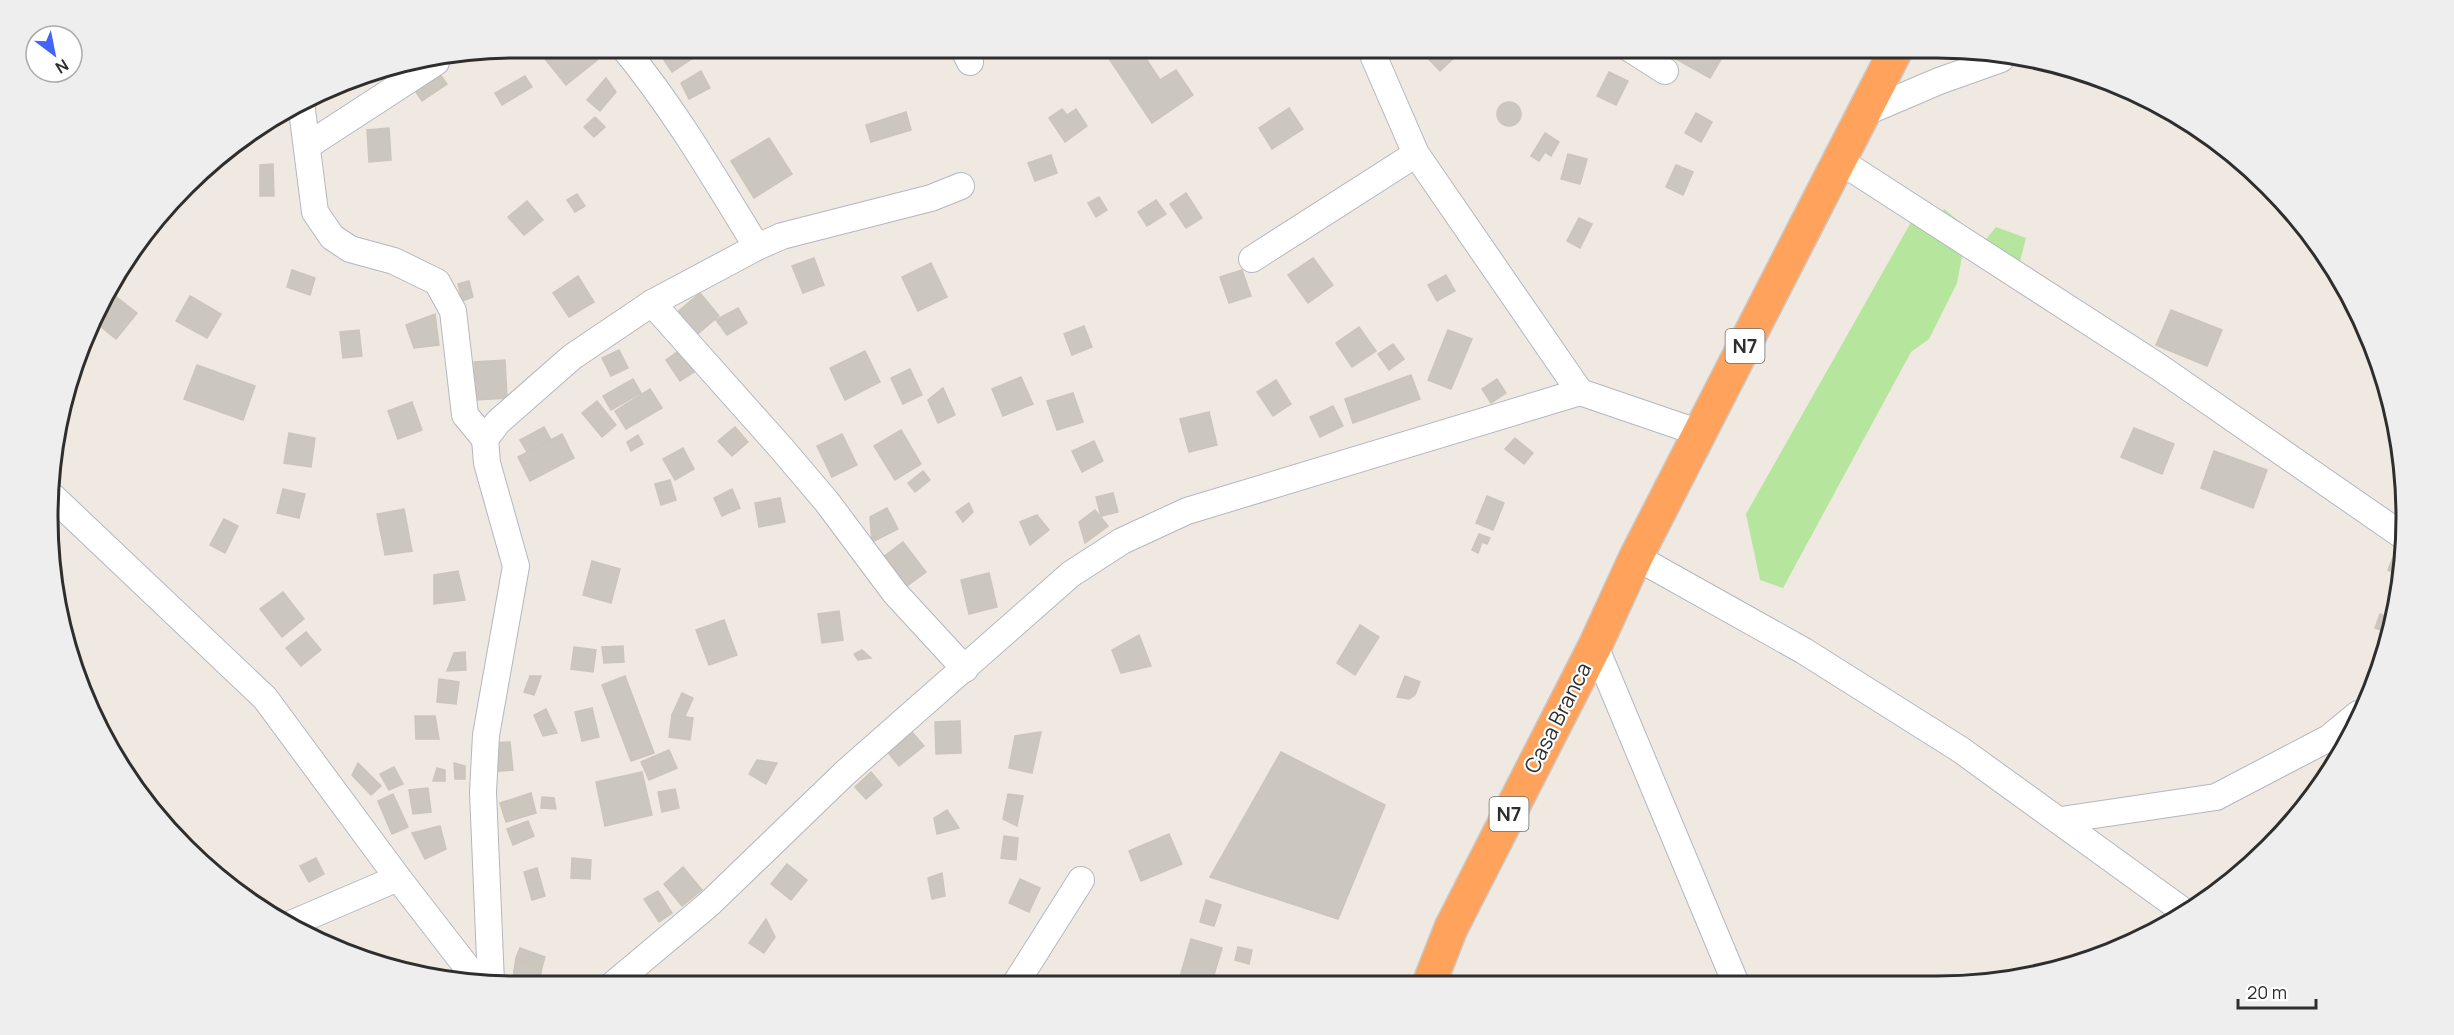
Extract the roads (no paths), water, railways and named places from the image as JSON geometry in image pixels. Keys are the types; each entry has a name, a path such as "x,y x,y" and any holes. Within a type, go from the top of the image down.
{"highway":[{"name":"N7","path":"1595,646 1636,557 1892,58"},
{"name":"Casa Branca","path":"1432,976 1451,928 1595,646"}],"street":[{"path":"632,58 694,144 757,247"},
{"path":"1374,58 1416,154 1580,392"},
{"path":"1645,58 1665,71"},
{"path":"1864,113 1939,81 1993,62"},
{"path":"307,146 428,67"},
{"path":"302,112 315,212 332,237 350,249 394,261 437,282 453,312 465,415 485,439 487,464 516,566 486,735 483,792 491,976"},
{"path":"1252,259 1416,154"},
{"path":"1840,161 2159,368 2396,532"},
{"path":"485,439 498,422 572,357 652,303 757,247 782,236 931,198 961,186"},
{"path":"652,303 782,449 827,502 895,593 965,669"},
{"path":"623,976 709,904 846,772 1071,574 1122,541 1187,511 1580,392 1700,433"},
{"path":"59,502 265,698 473,975"},
{"path":"1636,557 1814,657 1961,750 2061,820 2178,907"},
{"path":"1595,646 1733,976"},
{"path":"2061,820 2216,797 2330,738 2346,724"},
{"path":"298,921 398,878"},
{"path":"1020,976 1080,880"}]}
